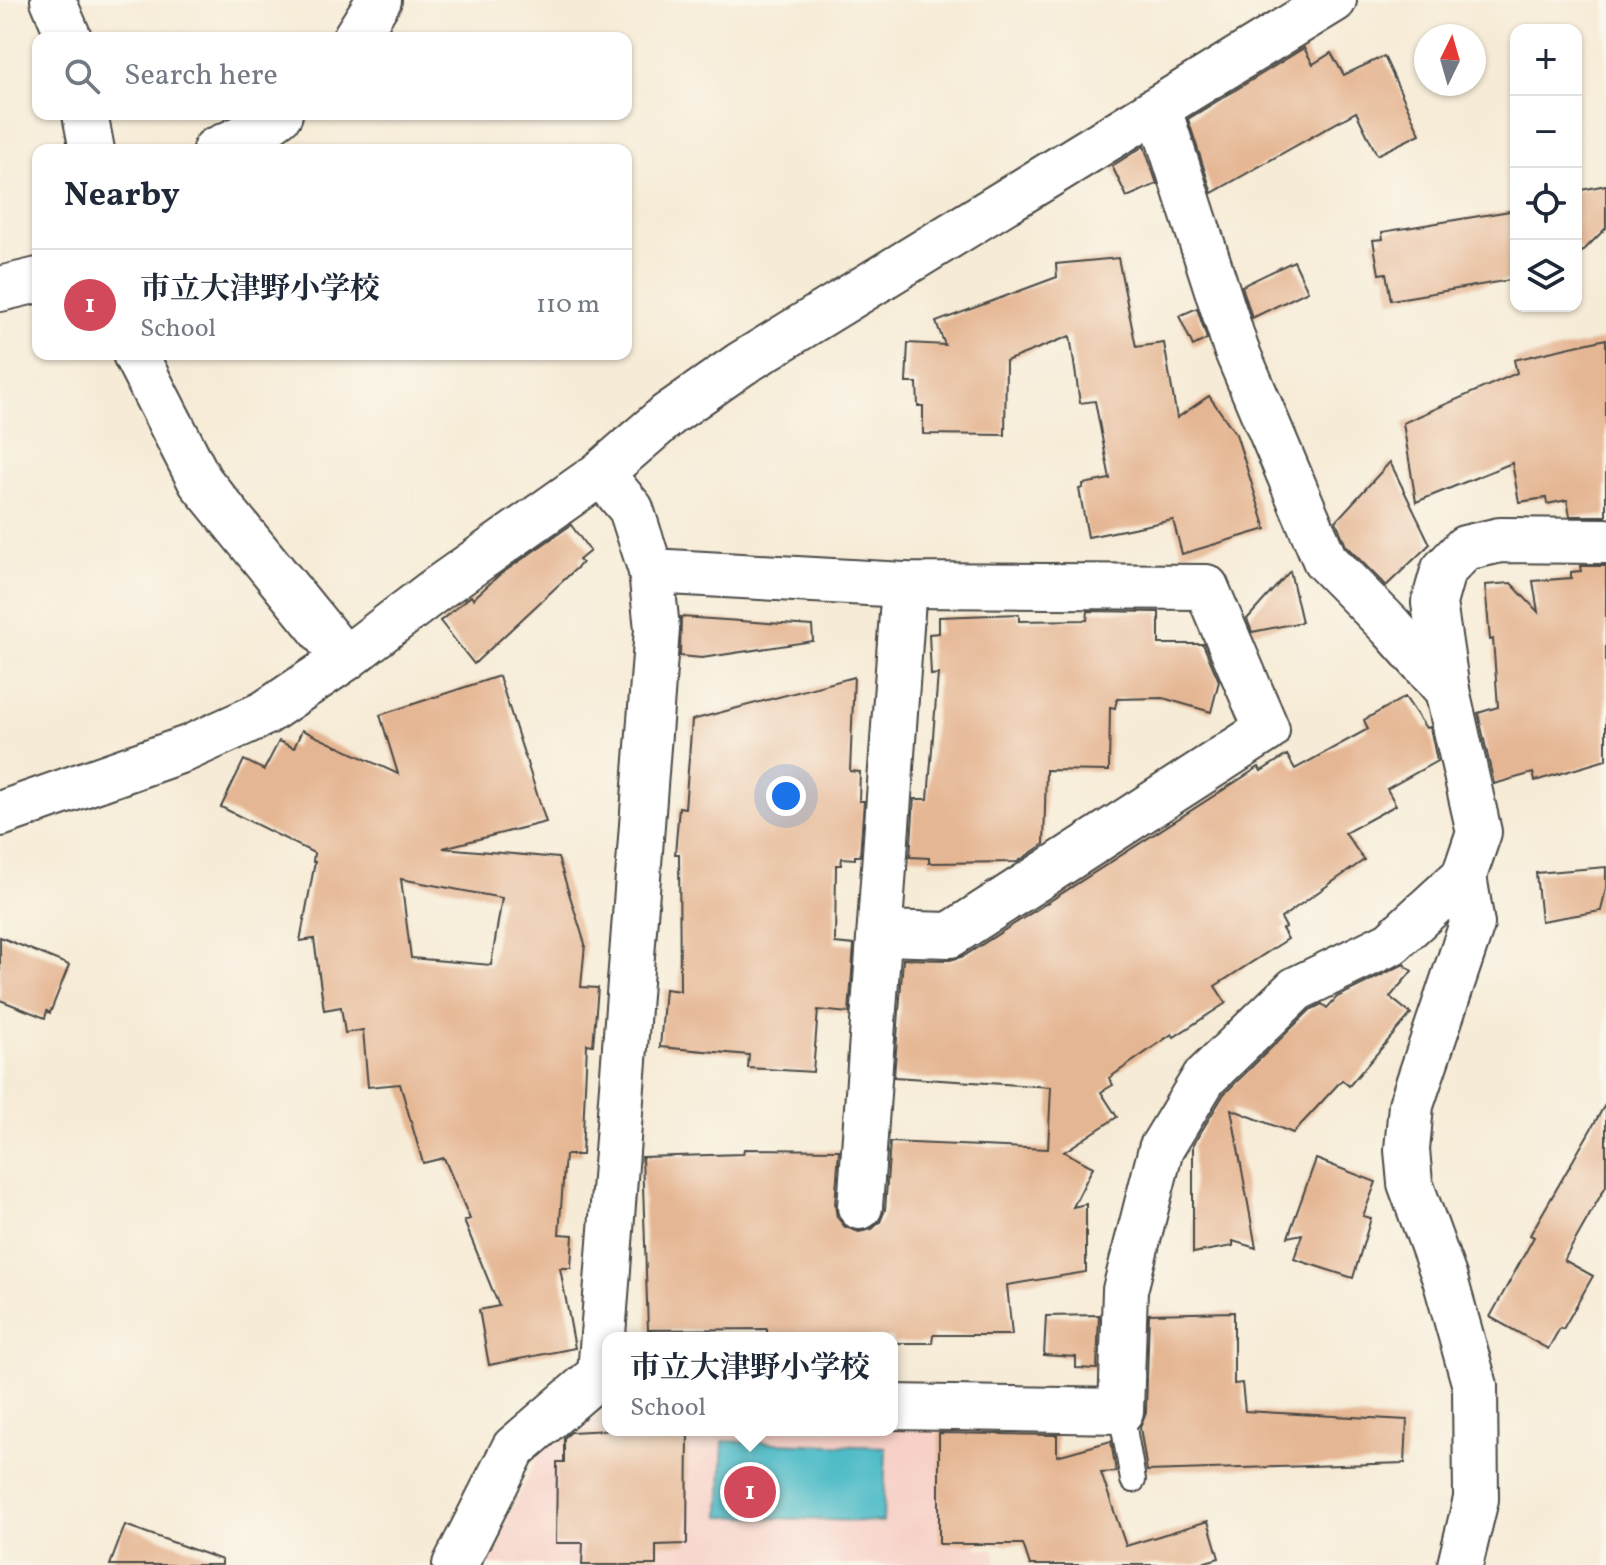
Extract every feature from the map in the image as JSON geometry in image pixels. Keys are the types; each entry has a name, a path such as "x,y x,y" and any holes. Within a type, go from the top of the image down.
{"street":[{"path":"53,0 66,32"},
{"path":"359,32 379,0"},
{"path":"0,814 188,748 265,713 345,659 434,591 601,473 668,415 741,364 1334,0"},
{"path":"1159,109 1236,349 1325,560 1447,690"},
{"path":"86,120 91,144"},
{"path":"228,144 257,131 272,120"},
{"path":"0,289 32,281"},
{"path":"138,360 200,481 345,659"},
{"path":"601,473 631,509 651,571 657,629 603,1332"},
{"path":"1460,1565 1476,1499 1475,1386 1445,1279 1410,1183 1407,1150 1411,1105 1472,924 1464,876 1479,832 1447,690 1434,603 1443,571 1465,548 1500,540 1606,541"},
{"path":"651,571 904,585 1206,587 1267,730 950,935 881,933"},
{"path":"860,1207 904,585"},
{"path":"898,1407 1121,1411 1125,1290 1161,1149 1204,1078 1296,989 1391,943 1464,876"},
{"path":"455,1565 514,1448 588,1402 600,1374 602,1348"}],"lane":[{"path":"1121,1411 1133,1480"}],"shaded area":[{"path":"569,1418 602,1419 602,1436 898,1436 898,1421 979,1421 978,1549 995,1549 996,1565 484,1565 549,1435"}],"water":[{"path":"723,1441 886,1447 883,1522 720,1516"}],"building":[{"path":"1304,48 1313,64 1331,53 1344,75 1384,56 1420,134 1377,155 1356,112 1212,193 1188,119"},
{"path":"1144,146 1157,184 1127,197 1112,166"},
{"path":"1606,185 1606,228 1582,252 1582,240 1582,190"},
{"path":"1510,211 1510,280 1391,300 1386,273 1379,274 1373,240 1383,239 1382,232"},
{"path":"1118,258 1136,347 1164,343 1177,418 1209,396 1236,434 1266,529 1182,554 1173,520 1088,537 1079,489 1083,488 1083,484 1110,479 1095,401 1080,403 1070,336 1006,361 1005,435 923,434 923,406 918,406 917,383 906,383 908,343 945,345 936,322 1057,277 1056,264"},
{"path":"1294,261 1308,291 1252,318 1242,286"},
{"path":"1197,308 1207,339 1193,346 1179,316"},
{"path":"1606,339 1606,516 1570,516 1567,500 1547,504 1546,498 1519,502 1512,463 1416,502 1403,423 1517,373 1514,360"},
{"path":"1390,462 1430,544 1386,586 1346,546 1336,521"},
{"path":"571,525 590,551 579,560 582,563 474,664 440,621"},
{"path":"1580,566 1606,566 1606,760 1535,781 1533,773 1494,784 1478,713 1498,707 1485,585 1511,583 1538,612 1533,581 1571,578 1571,572 1581,571"},
{"path":"1290,571 1302,622 1252,632 1247,619"},
{"path":"1088,611 1159,612 1159,644 1203,644 1219,681 1211,712 1163,698 1117,699 1115,708 1110,707 1109,771 1046,770 1044,844 1017,862 929,863 929,858 910,857 914,799 928,799 938,674 931,675 929,634 939,633 939,617 1019,614 1019,621 1087,620"},
{"path":"681,617 812,626 813,641 702,658 680,656"},
{"path":"499,676 546,822 443,848 558,858 585,944 581,987 598,988 593,1045 587,1044 582,1155 565,1155 559,1234 573,1235 571,1268 560,1268 575,1348 489,1365 479,1310 499,1306 464,1221 470,1219 444,1158 423,1163 400,1084 368,1087 363,1030 345,1033 341,1007 324,1010 314,939 300,941 315,862 314,853 221,807 244,760 264,770 279,741 294,748 302,730 398,774 380,715","holes":["401,879 502,898 491,965 411,958"]},
{"path":"854,677 850,771 860,772 859,801 864,801 860,856 855,856 855,859 842,858 841,865 836,865 835,943 854,945 849,1013 818,1010 813,1072 748,1068 749,1055 660,1047 665,989 680,991 679,854 675,854 679,807 685,808 692,720"},
{"path":"1405,697 1426,728 1430,727 1437,761 1387,789 1396,805 1345,833 1364,860 1281,918 1286,927 1282,929 1288,939 1215,986 1226,1003 1174,1037 1172,1034 1109,1078 1113,1085 1101,1092 1117,1117 1064,1152 1093,1167 1073,1207 1086,1204 1086,1272 1007,1285 1012,1335 933,1335 932,1343 898,1343 898,1332 648,1330 642,1157 743,1154 744,1149 839,1150 837,1217 845,1227 859,1232 872,1229 880,1222 885,1210 890,1142 1048,1149 1051,1087 894,1077 903,959 950,960 964,956 1259,767 1261,771 1287,755 1295,769 1368,729 1364,720"},
{"path":"1606,867 1601,911 1541,921 1536,873"},
{"path":"0,937 69,965 50,1013 47,1011 45,1018 0,1000"},
{"path":"1404,964 1412,971 1390,997 1411,1014 1349,1086 1342,1080 1293,1133 1231,1109 1256,1248 1233,1241 1233,1246 1193,1253 1193,1145 1224,1094 1310,1010 1322,1004 1327,1008 1337,997"},
{"path":"1606,1103 1606,1186 1564,1260 1593,1276 1548,1349 1490,1317 1534,1237 1530,1235"},
{"path":"1316,1159 1376,1182 1363,1216 1371,1218 1353,1278 1294,1259 1302,1234 1288,1237"},
{"path":"1234,1312 1234,1384 1242,1383 1245,1411 1407,1420 1405,1463 1147,1471 1140,1427 1146,1412 1149,1314"},
{"path":"1099,1315 1097,1369 1076,1368 1076,1357 1044,1355 1046,1316"},
{"path":"602,1430 602,1436 688,1436 687,1544 656,1545 656,1565 582,1565 583,1543 556,1543 557,1462 564,1462 564,1438 571,1432"},
{"path":"939,1433 1057,1435 1057,1456 1111,1441 1116,1472 1101,1473 1126,1546 1208,1521 1219,1558 1195,1565 1030,1565 1023,1544 939,1544"},
{"path":"125,1525 222,1560 222,1565 110,1565"}],"place":[{"name":"市立大津野小学校","path":"750,1492"}]}
